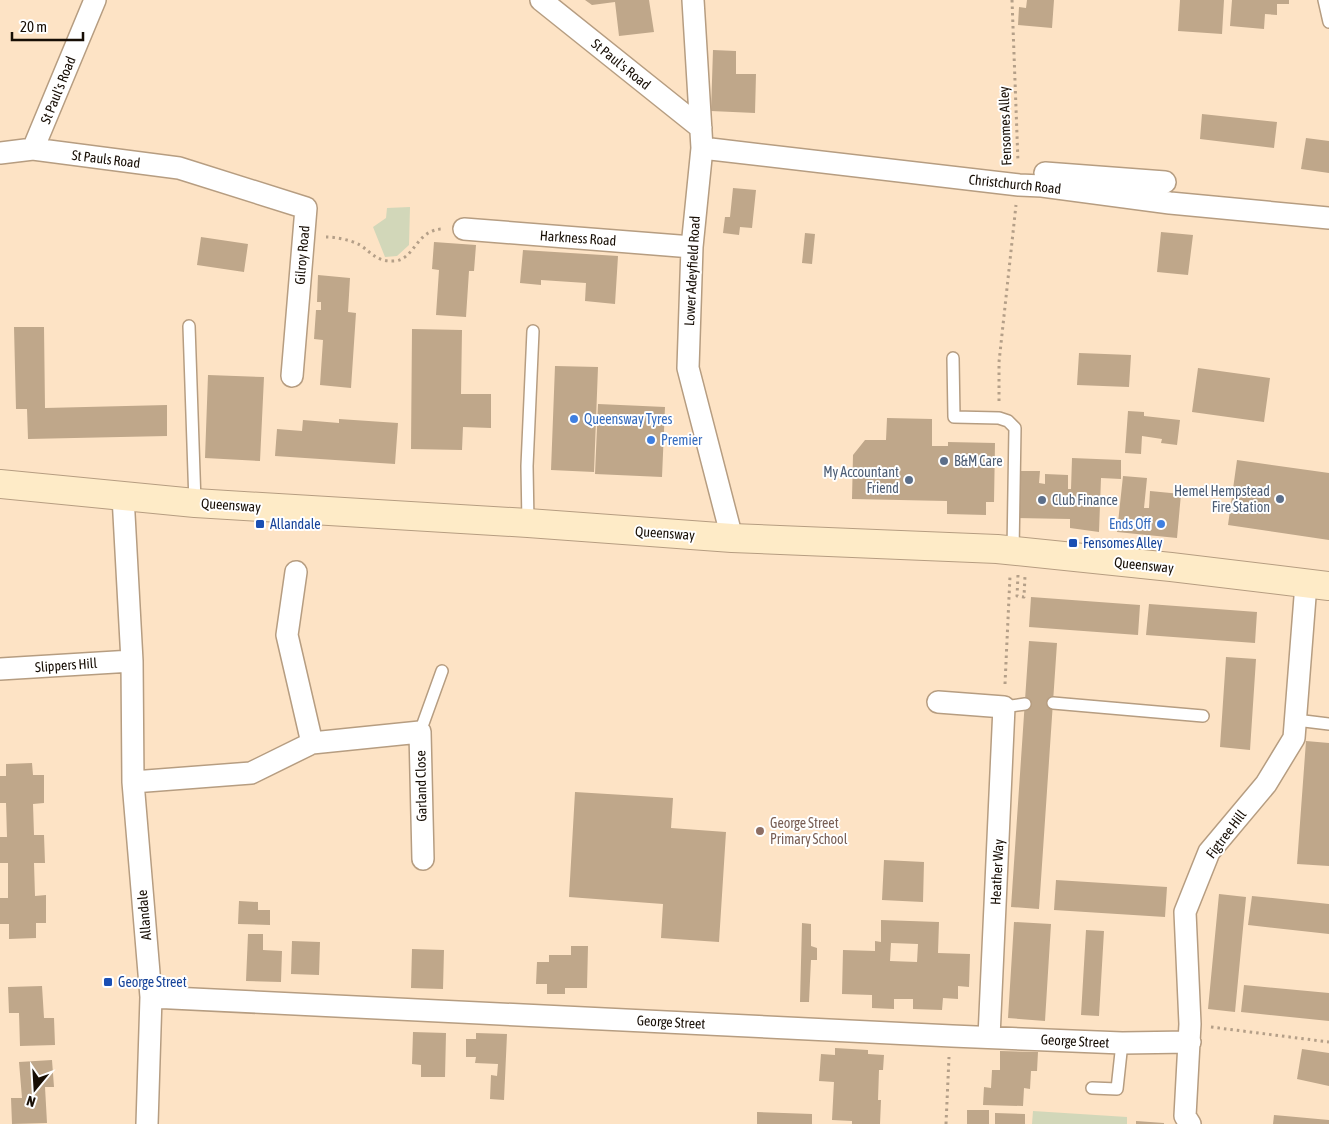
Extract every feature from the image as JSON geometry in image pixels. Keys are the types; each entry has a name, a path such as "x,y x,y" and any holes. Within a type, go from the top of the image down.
{"main road":[{"name":"Queensway","path":"0,484 195,503 528,523 732,538 953,546 1171,567 1318,585"}],"street":[{"name":"St Paul's Road","path":"33,150 95,0"},
{"name":"St Paul's Road","path":"541,0 702,138"},
{"name":"Lower Adeyfield Road","path":"693,0 702,138 692,247 688,368 732,538"},
{"name":"Christchurch Road","path":"702,138 1019,185 1042,186 1170,203 1329,218"},
{"path":"0,153 33,150"},
{"name":"St Pauls Road","path":"33,150 179,168"},
{"name":"Gilroy Road","path":"179,168 306,208 292,376"},
{"path":"1042,186 1043,173 1166,182"},
{"name":"Harkness Road","path":"464,229 692,247"},
{"name":"Allandale","path":"123,496 132,661 133,782 151,997 147,1124"},
{"path":"296,572 287,635 312,743"},
{"name":"Figtree Hill","path":"1190,1124 1185,1116 1190,1033 1185,912 1209,852 1266,784 1294,738 1318,585"},
{"name":"Slippers Hill","path":"0,669 132,661"},
{"path":"938,702 1015,706"},
{"name":"Heather Way","path":"989,1037 1015,706"},
{"name":"Garland Close","path":"133,782 251,774 312,743 420,732 423,859"},
{"name":"George Street","path":"151,997 1122,1043 1190,1033"}],"lane":[{"path":"1324,0 1329,22"},
{"path":"190,326 195,503"},
{"path":"528,523 527,466 533,332"},
{"path":"953,358 954,417 999,418 1008,421 1015,428 1012,551"},
{"path":"420,732 442,670"},
{"path":"1053,703 1203,716"},
{"path":"1296,720 1329,724"},
{"path":"1092,1088 1116,1090 1122,1043"}],"path":[{"name":"Fensomes Alley","path":"999,418 1000,362 1019,185 1012,0"},
{"path":"304,236 336,237 358,244 376,259 394,262 407,256 421,238 434,229 464,229"},
{"path":"1015,706 1010,574 1018,574 1017,596 1024,596 1025,577"},
{"path":"1190,1033 1329,1042"},
{"path":"946,1124 948,1068"}],"green space":[{"path":"410,207 409,245 397,256 385,257 373,227 386,218 387,208"},
{"path":"1033,1111 1127,1117 1127,1124 1032,1124"}],"building":[{"path":"585,0 649,0 654,32 619,36 615,2 592,5"},
{"path":"1027,0 1054,0 1052,28 1018,25 1019,7 1026,8"},
{"path":"1180,0 1224,0 1222,34 1178,31"},
{"path":"1232,0 1289,0 1289,4 1277,4 1277,15 1265,14 1264,29 1230,26"},
{"path":"713,50 736,51 736,74 756,74 755,113 711,111"},
{"path":"1202,114 1277,122 1274,148 1200,139"},
{"path":"1306,138 1329,141 1329,173 1301,169"},
{"path":"733,188 756,190 752,228 740,227 739,235 723,233 725,217 730,217"},
{"path":"1161,232 1193,235 1188,275 1157,272"},
{"path":"805,233 815,234 812,264 802,263"},
{"path":"201,237 248,244 244,272 197,265"},
{"path":"434,242 476,245 474,271 469,271 466,317 436,315 439,270 432,269"},
{"path":"523,250 618,256 615,304 585,301 586,283 541,280 541,285 520,283"},
{"path":"318,275 350,278 348,312 356,313 351,388 320,385 323,340 314,339 316,310 321,310 321,302 317,302"},
{"path":"14,327 44,327 45,408 167,405 167,436 28,439 27,409 16,409"},
{"path":"412,329 462,330 461,394 491,394 491,428 463,427 462,450 411,449"},
{"path":"1079,353 1131,355 1129,387 1077,385"},
{"name":"Queensway Tyres","path":"555,366 598,367 594,472 551,470"},
{"path":"1198,368 1270,378 1264,422 1192,412"},
{"path":"208,375 264,377 260,461 205,458"},
{"path":"598,404 665,407 662,477 595,474"},
{"path":"1128,411 1144,412 1144,416 1180,420 1177,445 1161,443 1162,439 1142,436 1141,454 1125,453"},
{"path":"887,418 932,419 932,446 948,446 948,442 995,443 994,502 986,502 986,515 947,514 947,501 852,499 853,455 865,440 886,440"},
{"path":"339,419 398,423 395,464 275,456 277,429 302,431 303,420 339,423"},
{"path":"1072,458 1121,460 1121,479 1101,478 1099,532 1070,528 1070,519 1016,518 1017,471 1040,471 1039,483 1045,484 1045,474 1068,475 1068,489 1071,489"},
{"name":"Hemel Hempstead Fire Station","path":"1237,460 1329,473 1329,540 1228,525"},
{"path":"1123,476 1147,478 1144,508 1149,508 1150,491 1181,494 1177,538 1117,532"},
{"path":"1031,597 1140,605 1138,635 1029,627"},
{"path":"1149,604 1257,612 1255,643 1146,635"},
{"path":"1029,641 1057,643 1039,909 1011,907"},
{"path":"1226,657 1256,659 1250,750 1220,747"},
{"path":"1306,741 1329,743 1329,866 1297,864"},
{"path":"32,763 33,775 44,775 44,803 33,804 34,835 44,835 45,863 34,863 35,896 46,895 46,923 36,923 36,938 9,939 9,924 0,924 0,898 8,898 8,863 0,863 0,837 7,837 6,803 0,803 0,776 6,776 6,764"},
{"path":"575,792 673,798 671,828 726,832 719,942 661,938 663,904 569,897"},
{"path":"884,860 924,862 923,902 882,900"},
{"path":"1056,880 1167,887 1165,917 1054,910"},
{"path":"1219,894 1246,897 1235,1012 1208,1009"},
{"path":"1252,896 1329,904 1329,934 1248,925"},
{"path":"239,901 258,902 258,910 270,910 270,925 238,924"},
{"path":"881,920 939,922 938,953 970,954 969,987 958,986 958,999 943,998 942,1010 913,1009 913,999 894,999 894,1009 872,1008 872,995 842,994 843,950 875,951 875,941 881,942","holes":["891,943 918,944 917,962 890,961"]},
{"path":"1014,922 1051,924 1045,1021 1008,1018"},
{"path":"802,923 811,924 811,946 817,948 817,960 811,960 809,1002 800,1002"},
{"path":"1086,930 1104,931 1099,1016 1081,1015"},
{"path":"248,934 263,934 263,950 282,951 281,982 246,981"},
{"path":"292,941 320,942 319,975 291,974"},
{"path":"571,946 588,946 587,988 565,988 565,994 547,994 547,984 536,984 537,962 549,962 549,955 571,955"},
{"path":"412,949 444,950 443,989 411,988"},
{"path":"1244,985 1329,993 1329,1021 1241,1012"},
{"path":"42,986 44,1018 54,1018 55,1045 20,1046 19,1013 9,1013 8,987"},
{"path":"413,1032 446,1033 445,1077 421,1077 421,1065 412,1064"},
{"path":"476,1033 507,1034 504,1100 490,1099 491,1075 497,1076 498,1064 475,1063 476,1057 466,1057 466,1039 476,1039"},
{"path":"835,1048 868,1050 868,1054 884,1055 883,1070 879,1070 878,1100 881,1100 880,1124 852,1124 852,1121 832,1120 834,1082 819,1081 821,1054 835,1055"},
{"path":"1302,1049 1329,1053 1329,1086 1297,1079"},
{"path":"1000,1051 1038,1052 1037,1071 1031,1071 1030,1089 1024,1088 1023,1106 983,1105 984,1087 991,1088 992,1070 1000,1070"},
{"path":"52,1060 54,1087 45,1087 47,1123 12,1124 11,1098 22,1098 19,1062"},
{"path":"967,1110 989,1110 989,1124 967,1124"},
{"path":"757,1112 812,1114 812,1124 757,1124"},
{"path":"995,1113 1025,1114 1025,1124 995,1124"},
{"path":"1274,1115 1329,1120 1329,1124 1273,1124"},
{"path":"1136,1121 1164,1123 1164,1124 1136,1124"}],"place":[{"name":"Queensway Tyres","path":"574,419"},
{"name":"Premier","path":"651,440"},
{"name":"B&M Care","path":"944,461"},
{"name":"My Accountant Friend","path":"909,480"},
{"name":"Hemel Hempstead Fire Station","path":"1280,499"},
{"name":"Club Finance","path":"1042,500"},
{"name":"Allandale","path":"260,524"},
{"name":"Ends Off","path":"1161,524"},
{"name":"Fensomes Alley","path":"1073,543"},
{"name":"George Street Primary School","path":"760,831"},
{"name":"George Street","path":"108,982"}]}
